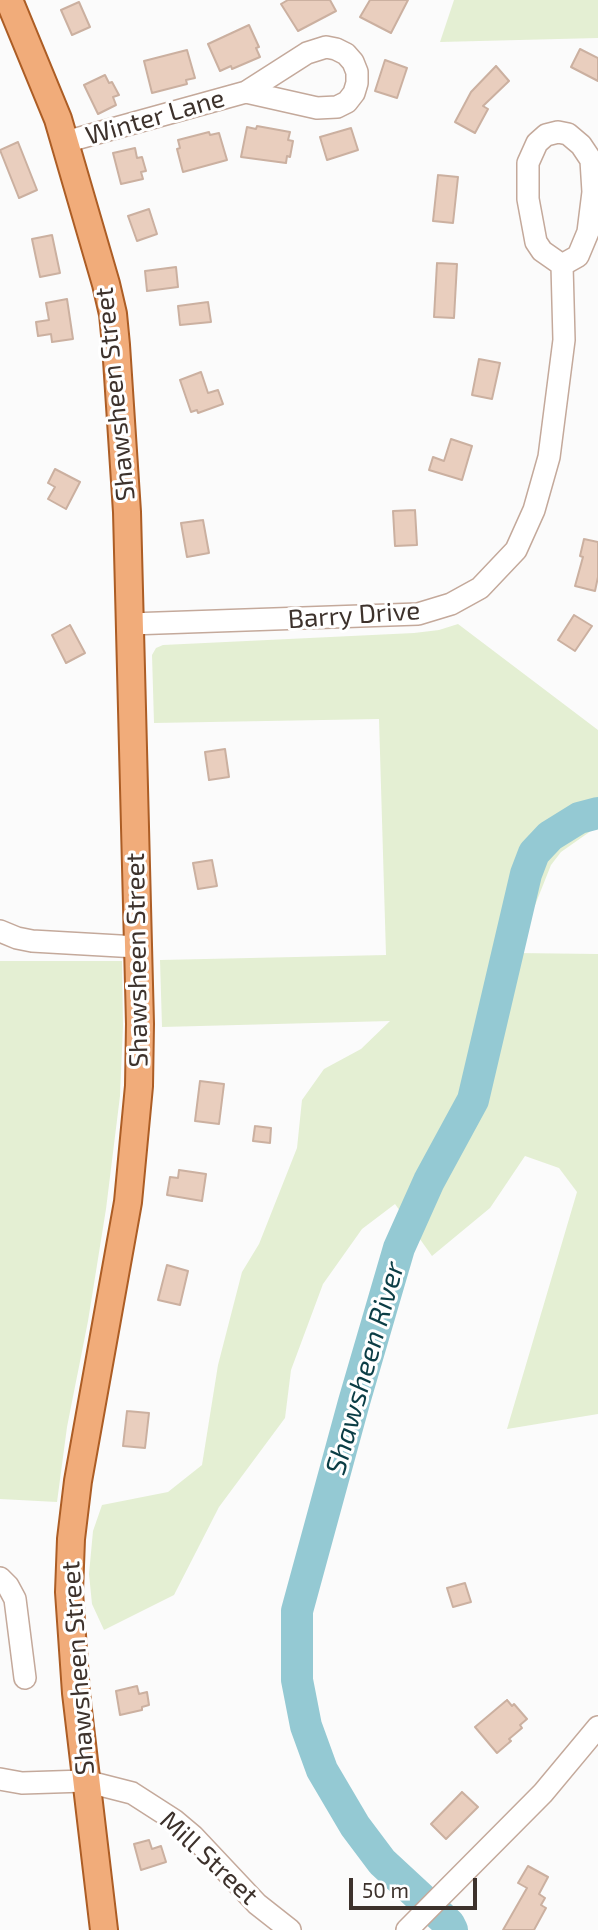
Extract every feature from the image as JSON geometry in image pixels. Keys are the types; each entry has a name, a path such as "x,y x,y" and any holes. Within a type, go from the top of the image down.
{"main road":[{"name":"Shawsheen Street","path":"9,0 31,49 65,142 82,194 113,314 124,453 140,1024 135,1151 112,1298 78,1481 71,1539 69,1592 71,1644 85,1781 104,1930"}],"street":[{"name":"Winter Lane","path":"65,142 246,92 307,53 326,47 336,48 346,54 357,72 354,93 346,102 327,109 246,92"},
{"path":"558,132 568,134 581,145 591,160 593,192 588,232 578,256 562,265 542,251 536,242 528,199 528,163 537,143 546,135 558,132"},
{"name":"Barry Drive","path":"130,624 418,614 451,604 480,588 516,550 534,510 549,457 564,340 562,265"},
{"path":"0,931 32,941 138,947"},
{"path":"0,1578 15,1599 25,1678"},
{"path":"414,1925 561,1773 598,1727"},
{"name":"Mill Street","path":"0,1779 22,1783 85,1781 132,1793 174,1819 257,1904 290,1930"}],"green space":[{"path":"454,0 598,0 598,38 440,42"},
{"path":"458,624 598,730 598,826 561,852 551,865 516,953 598,954 598,1414 507,1429 577,1192 559,1168 525,1156 490,1208 432,1256 395,1204 362,1229 323,1284 291,1370 285,1418 219,1507 174,1595 104,1630 92,1604 89,1574 93,1531 102,1505 168,1492 202,1465 218,1365 242,1272 259,1244 297,1148 302,1100 324,1069 361,1049 390,1021 162,1027 160,960 386,955 379,719 154,723 152,655 156,648 163,645 414,633"},
{"path":"0,961 122,961 120,1096 106,1209 67,1427 57,1502 0,1499"}],"building":[{"path":"288,0 330,0 336,11 298,31 281,4"},
{"path":"370,0 408,0 391,33 360,17"},
{"path":"79,2 90,27 72,35 61,10"},
{"path":"249,25 259,47 256,48 260,57 220,71 208,44"},
{"path":"580,49 598,58 598,81 571,67"},
{"path":"187,50 195,78 186,80 187,84 152,93 144,61"},
{"path":"385,60 407,68 397,98 375,91"},
{"path":"496,66 509,81 483,106 488,109 475,133 455,122 471,92"},
{"path":"105,75 119,95 113,97 116,105 98,114 84,85"},
{"path":"257,126 290,132 288,140 293,141 286,163 241,157 247,127 256,129"},
{"path":"351,128 358,150 327,160 320,137"},
{"path":"209,132 210,135 219,133 227,160 183,172 177,149 180,148 178,140"},
{"path":"18,142 37,190 19,198 0,150"},
{"path":"135,148 137,158 142,157 146,171 141,172 143,179 121,184 113,153"},
{"path":"438,175 458,177 453,223 433,221"},
{"path":"149,209 157,234 137,241 128,216"},
{"path":"52,235 60,273 40,277 32,239"},
{"path":"437,263 457,264 454,318 434,317"},
{"path":"176,267 178,287 147,291 145,271"},
{"path":"67,299 73,339 52,342 51,334 38,336 36,322 49,320 46,303"},
{"path":"208,302 211,322 180,325 178,306"},
{"path":"479,359 500,363 492,399 472,395"},
{"path":"201,372 208,393 218,390 223,404 198,413 197,410 191,412 180,380"},
{"path":"451,439 472,446 462,480 429,470 433,457 444,461"},
{"path":"55,469 80,482 66,509 48,499 55,487 48,483"},
{"path":"415,510 417,545 395,546 393,511"},
{"path":"203,520 209,553 187,557 181,523"},
{"path":"584,539 598,542 598,577 595,591 575,586 583,557 580,556"},
{"path":"574,615 592,626 575,651 558,640"},
{"path":"70,625 85,653 66,663 52,635"},
{"path":"225,749 229,777 209,780 205,752"},
{"path":"212,860 217,886 198,889 193,863"},
{"path":"200,1081 224,1084 219,1124 195,1121"},
{"path":"255,1126 271,1128 270,1143 253,1141"},
{"path":"179,1170 206,1174 202,1201 167,1195 170,1177 178,1178"},
{"path":"167,1265 188,1271 180,1305 158,1300"},
{"path":"127,1411 149,1413 145,1448 123,1446"},
{"path":"465,1583 471,1602 453,1607 447,1588"},
{"path":"137,1686 139,1694 147,1692 149,1705 142,1707 142,1710 120,1715 116,1691"},
{"path":"507,1700 527,1719 520,1725 522,1728 509,1739 511,1741 497,1753 475,1727"},
{"path":"462,1792 478,1807 446,1839 431,1824"},
{"path":"149,1840 152,1849 161,1846 166,1862 141,1870 134,1844"},
{"path":"528,1866 548,1877 539,1894 545,1898 541,1905 546,1908 534,1930 503,1930 527,1888 518,1883"}],"waterway":[{"name":"Shawsheen River","path":"452,1930 449,1924 382,1862 355,1826 322,1770 306,1726 297,1680 297,1611 399,1248 429,1181 473,1100 526,874 534,853 550,836 579,818 598,813"}]}
